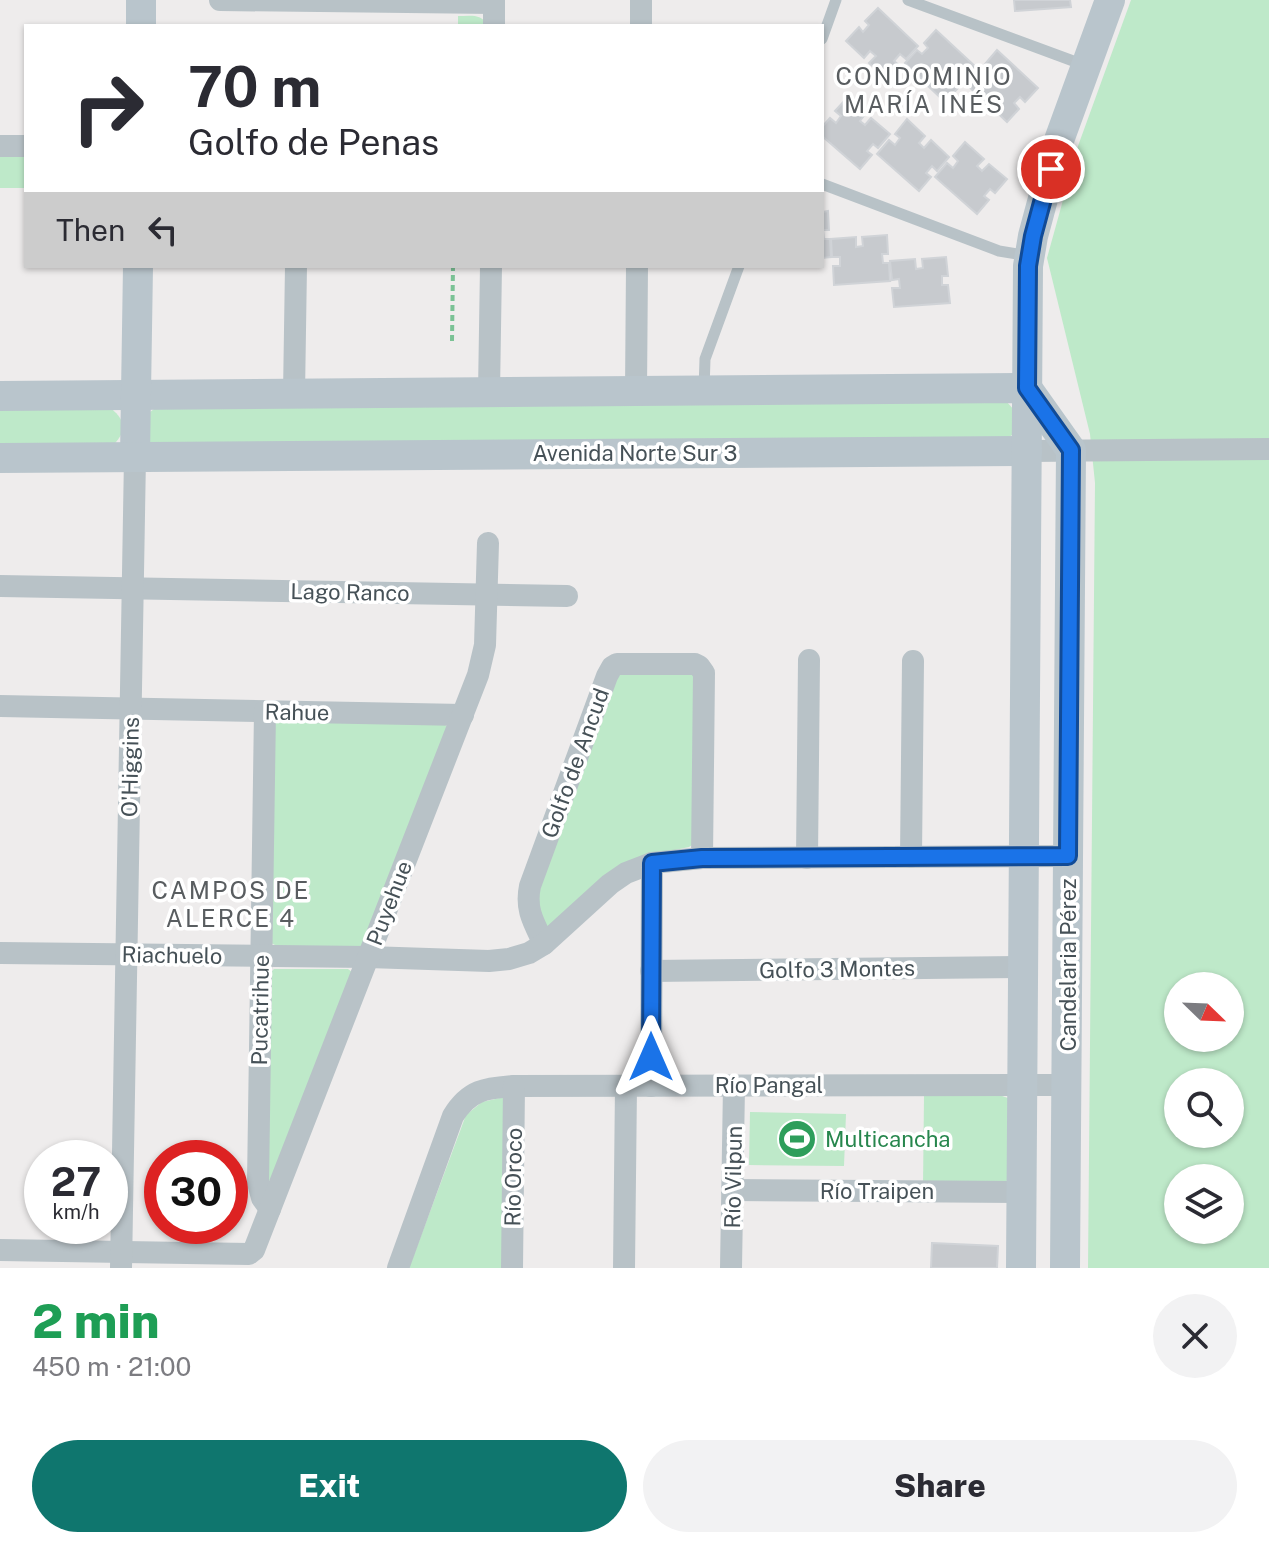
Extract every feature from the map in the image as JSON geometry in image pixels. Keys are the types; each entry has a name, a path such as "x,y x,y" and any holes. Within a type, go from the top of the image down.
{"street":[{"path":"141,0 141,24"},
{"path":"220,0 301,0 494,10"},
{"path":"641,0 641,24"},
{"name":"Candelaria Pérez","path":"1021,1268 1029,256 1058,143 1110,0"},
{"path":"0,146 24,146"},
{"name":"O'Higgins","path":"121,1260 138,268"},
{"path":"294,394 296,268"},
{"path":"489,392 491,268"},
{"path":"636,391 637,268"},
{"path":"0,396 1027,388 1071,450"},
{"name":"Avenida Norte Sur 3","path":"0,458 1269,449"},
{"name":"Candelaria Pérez","path":"1065,1268 1071,450"},
{"name":"Puyehue","path":"121,1260 249,1254 254,1250 483,661 488,543"},
{"name":"Lago Ranco","path":"0,586 567,596"},
{"path":"807,858 809,660"},
{"path":"911,857 913,661"},
{"name":"Golfo de Ancud","path":"544,944 529,910 530,886 607,676 617,664 695,664 704,673 702,858"},
{"name":"Rahue","path":"0,706 463,715"},
{"name":"Pucatrihue","path":"265,711 258,1183 262,1198 270,1209"},
{"path":"544,944 610,884 626,873 652,863 702,858 1068,856"},
{"path":"651,1086 652,863"},
{"name":"Riachuelo","path":"0,953 489,961 521,956 544,944"},
{"name":"Golfo 3 Montes","path":"651,971 1023,967"},
{"name":"Río Pangal","path":"398,1268 453,1116 472,1093 514,1086 1067,1085"},
{"name":"Río Oroco","path":"512,1268 514,1086"},
{"path":"624,1268 626,1086"},
{"name":"Río Vilpun","path":"731,1268 734,1086"},
{"name":"Río Traipen","path":"732,1190 1021,1192"},
{"path":"0,1250 121,1260"}],"lane":[{"path":"824,33 836,0"},
{"path":"908,0 1086,65"},
{"path":"824,185 999,251 1029,256"},
{"path":"704,391 705,359 738,268"}],"path":[{"path":"452,341 453,268"}],"green space":[{"path":"1131,0 1269,0 1269,1268 1088,1268 1095,483 1090,434 1047,258 1078,146"},
{"path":"458,16 471,16 479,17 486,24 458,24"},
{"path":"0,152 24,152 24,188 0,188"},
{"path":"1006,401 1015,411 1012,435 1006,439 161,448 146,441 150,412 157,407"},
{"path":"0,407 109,407 118,415 123,429 113,445 0,449"},
{"path":"684,670 694,675 695,843 647,856 548,929 534,903 617,673"},
{"path":"275,722 441,722 448,727 369,940 359,948 277,946 271,943"},
{"path":"274,969 348,969 352,972 273,1180 268,1181 270,973"},
{"path":"924,1096 1008,1098 1010,1175 1006,1182 923,1186"},
{"path":"505,1098 507,1268 409,1268 466,1115 482,1102"},
{"name":"Multicancha","path":"750,1112 846,1114 844,1166 749,1165"}],"building":[{"path":"1014,0 1070,0 1071,7 1015,11"},
{"path":"878,8 918,46 906,59 900,54 894,61 900,66 887,79 869,63 876,56 870,51 864,58 846,41 859,27 863,32 869,25 865,21"},
{"path":"936,30 977,68 964,82 959,77 953,83 958,88 945,102 927,85 934,78 929,73 923,80 905,63 917,50 922,54 928,48 924,43"},
{"path":"997,50 1038,88 1025,102 1020,97 1014,103 1019,109 1007,122 989,105 995,98 990,94 984,101 966,84 978,70 983,75 989,68 985,64"},
{"path":"848,97 866,113 860,121 865,125 871,118 890,134 878,148 873,144 867,151 872,155 860,169 824,138 824,125 830,118 836,123 841,116 835,111"},
{"path":"907,119 925,136 919,143 924,148 931,140 949,157 937,171 932,166 926,173 931,177 919,191 877,154 889,140 895,145 900,138 895,134"},
{"path":"965,142 984,159 977,166 982,171 989,164 1007,179 995,193 990,189 984,196 989,200 977,214 935,177 947,163 953,168 958,161 953,156"},
{"path":"828,211 829,230 824,230 824,212"},
{"path":"887,235 888,254 882,254 883,263 889,263 890,281 834,285 833,266 840,266 840,257 832,257 831,239 856,237 856,247 863,246 862,237"},
{"path":"824,239 830,239 831,257 824,258"},
{"path":"946,257 948,276 942,276 942,285 948,285 950,303 894,307 892,288 900,288 899,279 892,280 890,261 915,259 916,269 923,268 922,259"},
{"path":"932,1243 998,1246 997,1268 931,1268"}],"place":[{"name":"Multicancha","path":"797,1139"}],"district":[{"name":"CONDOMINIO MARÍA INÉS","path":"924,91"},
{"name":"CAMPOS DE ALERCE 4","path":"231,905"}],"route":[{"path":"651,1057 652,863 702,858 1068,856 1071,450 1027,388 1030,247 1051,169"}]}
